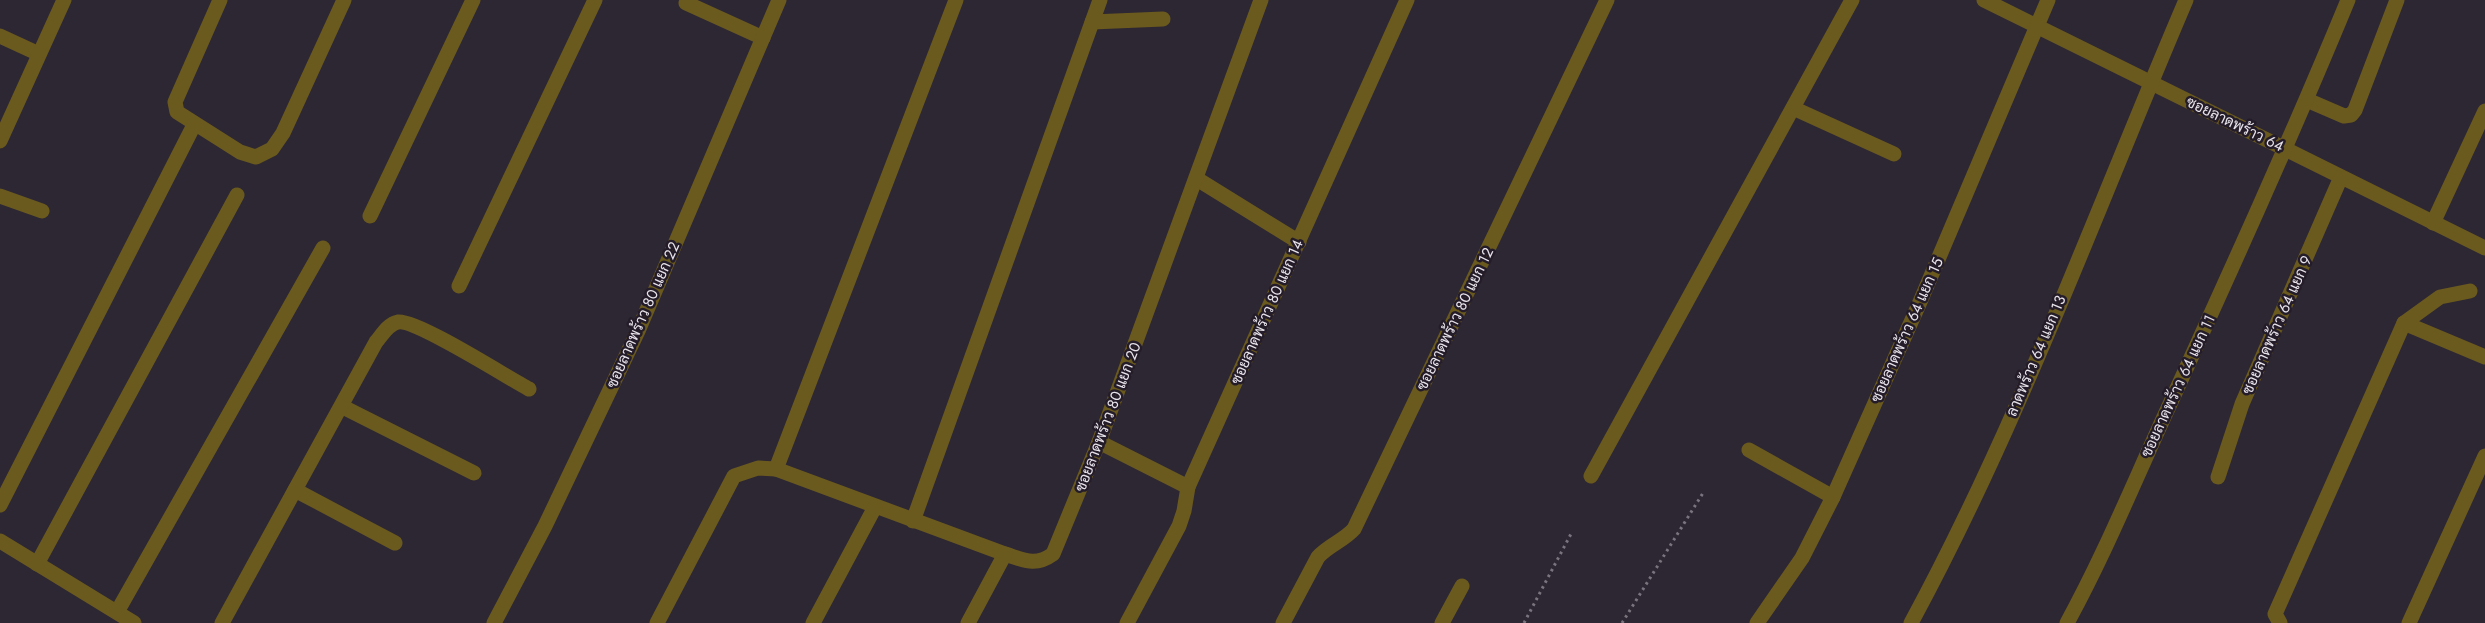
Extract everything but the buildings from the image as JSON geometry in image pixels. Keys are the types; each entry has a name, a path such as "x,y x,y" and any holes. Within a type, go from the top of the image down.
{"street":[{"path":"0,141 64,0"},
{"path":"220,0 175,102 177,112 194,125 240,152 256,157 272,150 283,133 344,0"},
{"path":"370,216 473,0"},
{"path":"459,286 595,0"},
{"name":"ซอยลาดพร้าว 80 แยก 22","path":"494,623 544,526 638,331 779,0"},
{"path":"776,469 956,0"},
{"path":"913,521 1100,0"},
{"name":"ซอยลาดพร้าว 80 แยก 20","path":"657,623 734,476 758,468 776,469 1005,554 1033,562 1043,561 1053,554 1099,442 1261,0"},
{"name":"ซอยลาดพร้าว 80 แยก 14","path":"1127,623 1179,526 1188,487 1407,0"},
{"name":"ซอยลาดพร้าว 80 แยก 12","path":"1283,623 1318,557 1326,549 1346,538 1354,529 1607,0"},
{"path":"1591,476 1852,0"},
{"name":"ซอยลาดพร้าว 64","path":"1984,0 2485,248"},
{"name":"ซอยลาดพร้าว 64 แยก 15","path":"1757,623 1802,558 1832,497 1920,302 2048,0"},
{"name":"ลาดพร้าว 64 แยก 13","path":"1911,623 1954,544 2043,342 2186,0"},
{"name":"ซอยลาดพร้าว 64 แยก 11","path":"2068,623 2098,567 2144,460 2287,149 2348,0"},
{"path":"2307,100 2344,116 2351,115 2355,110 2397,0"},
{"path":"686,3 763,38"},
{"path":"1092,22 1164,19"},
{"path":"0,36 39,54"},
{"path":"1793,108 1894,154"},
{"path":"2433,223 2485,111"},
{"path":"0,505 194,125"},
{"name":"ซอยลาดพร้าว 64 แยก 9","path":"2218,477 2242,404 2342,177"},
{"path":"1196,179 1299,242"},
{"path":"37,564 237,195"},
{"path":"0,196 42,211"},
{"path":"117,612 323,248"},
{"path":"2280,623 2275,614 2404,323 2440,297 2470,291"},
{"path":"222,623 343,407 376,342 388,326 400,322 420,328 529,390"},
{"path":"2404,323 2485,357"},
{"path":"343,407 474,473"},
{"path":"1099,442 1188,487"},
{"path":"1749,450 1832,497"},
{"path":"2409,623 2485,456"},
{"path":"295,490 395,543"},
{"path":"813,623 875,507"},
{"path":"0,541 134,623"},
{"path":"968,623 1005,554"},
{"path":"1442,623 1462,586"}],"path":[{"path":"1622,623 1703,493"},
{"path":"1524,623 1572,532"}]}
